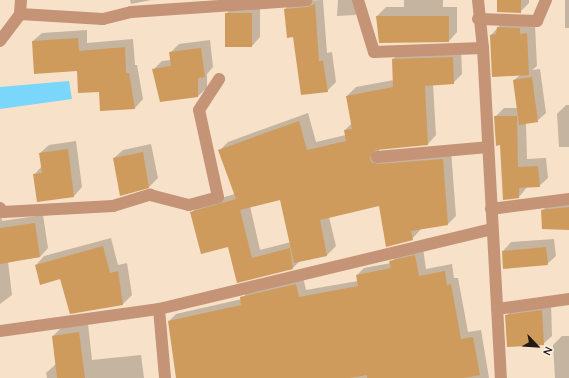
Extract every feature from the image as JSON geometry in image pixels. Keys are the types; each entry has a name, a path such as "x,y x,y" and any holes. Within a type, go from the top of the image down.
{"street":[{"path":"0,41 20,14 22,0"},
{"path":"20,14 103,18 131,12 307,0"},
{"path":"358,0 374,52 483,48"},
{"path":"478,0 478,19 483,48 501,378"},
{"path":"478,19 537,21 546,0"},
{"path":"0,208 3,212 113,206 150,195 189,205 218,197 199,110 219,79"},
{"path":"377,157 488,147"},
{"path":"491,209 569,199"},
{"path":"0,331 159,309 492,229"},
{"path":"497,309 569,299"},
{"path":"159,309 165,378"}],"water":[{"path":"69,81 72,99 0,109 0,87"}],"building":[{"path":"497,0 521,0 521,13 497,12"},
{"path":"315,4 319,61 323,61 328,92 301,95 293,37 287,38 284,9 308,7"},
{"path":"225,13 252,13 252,47 225,47"},
{"path":"376,16 449,16 449,42 379,43"},
{"path":"497,27 520,28 520,34 527,33 529,75 492,77 490,35 496,34"},
{"path":"78,38 79,51 125,47 126,73 129,73 135,109 100,111 99,92 78,93 77,71 34,74 32,41"},
{"path":"201,48 205,77 198,78 198,97 160,102 152,69 171,66 169,52"},
{"path":"453,57 454,84 425,86 428,145 376,150 370,157 371,162 378,164 443,159 448,225 411,231 413,240 386,247 379,206 320,220 327,256 294,263 280,200 240,210 252,258 290,248 293,269 237,283 228,247 201,254 190,212 236,199 218,150 299,121 307,150 346,141 344,130 352,129 346,96 393,87 392,59"},
{"path":"532,77 538,122 519,125 513,80"},
{"path":"494,116 517,116 518,167 538,166 540,187 519,188 519,198 503,200 500,145 496,146"},
{"path":"68,149 74,197 37,202 33,174 42,173 39,153"},
{"path":"143,152 149,188 120,196 113,158"},
{"path":"569,207 569,230 542,229 541,210"},
{"path":"35,223 40,257 0,264 0,228"},
{"path":"103,246 110,273 118,271 123,305 70,314 60,279 40,285 35,265"},
{"path":"546,247 548,265 503,269 502,251"},
{"path":"415,255 419,276 445,271 447,285 451,284 461,339 473,337 480,375 464,378 367,378 367,375 350,378 176,378 168,321 241,305 240,297 296,284 299,297 358,286 356,275 391,268 389,261"},
{"path":"542,310 544,345 507,347 505,315"},
{"path":"79,332 85,378 57,378 52,336"}]}
